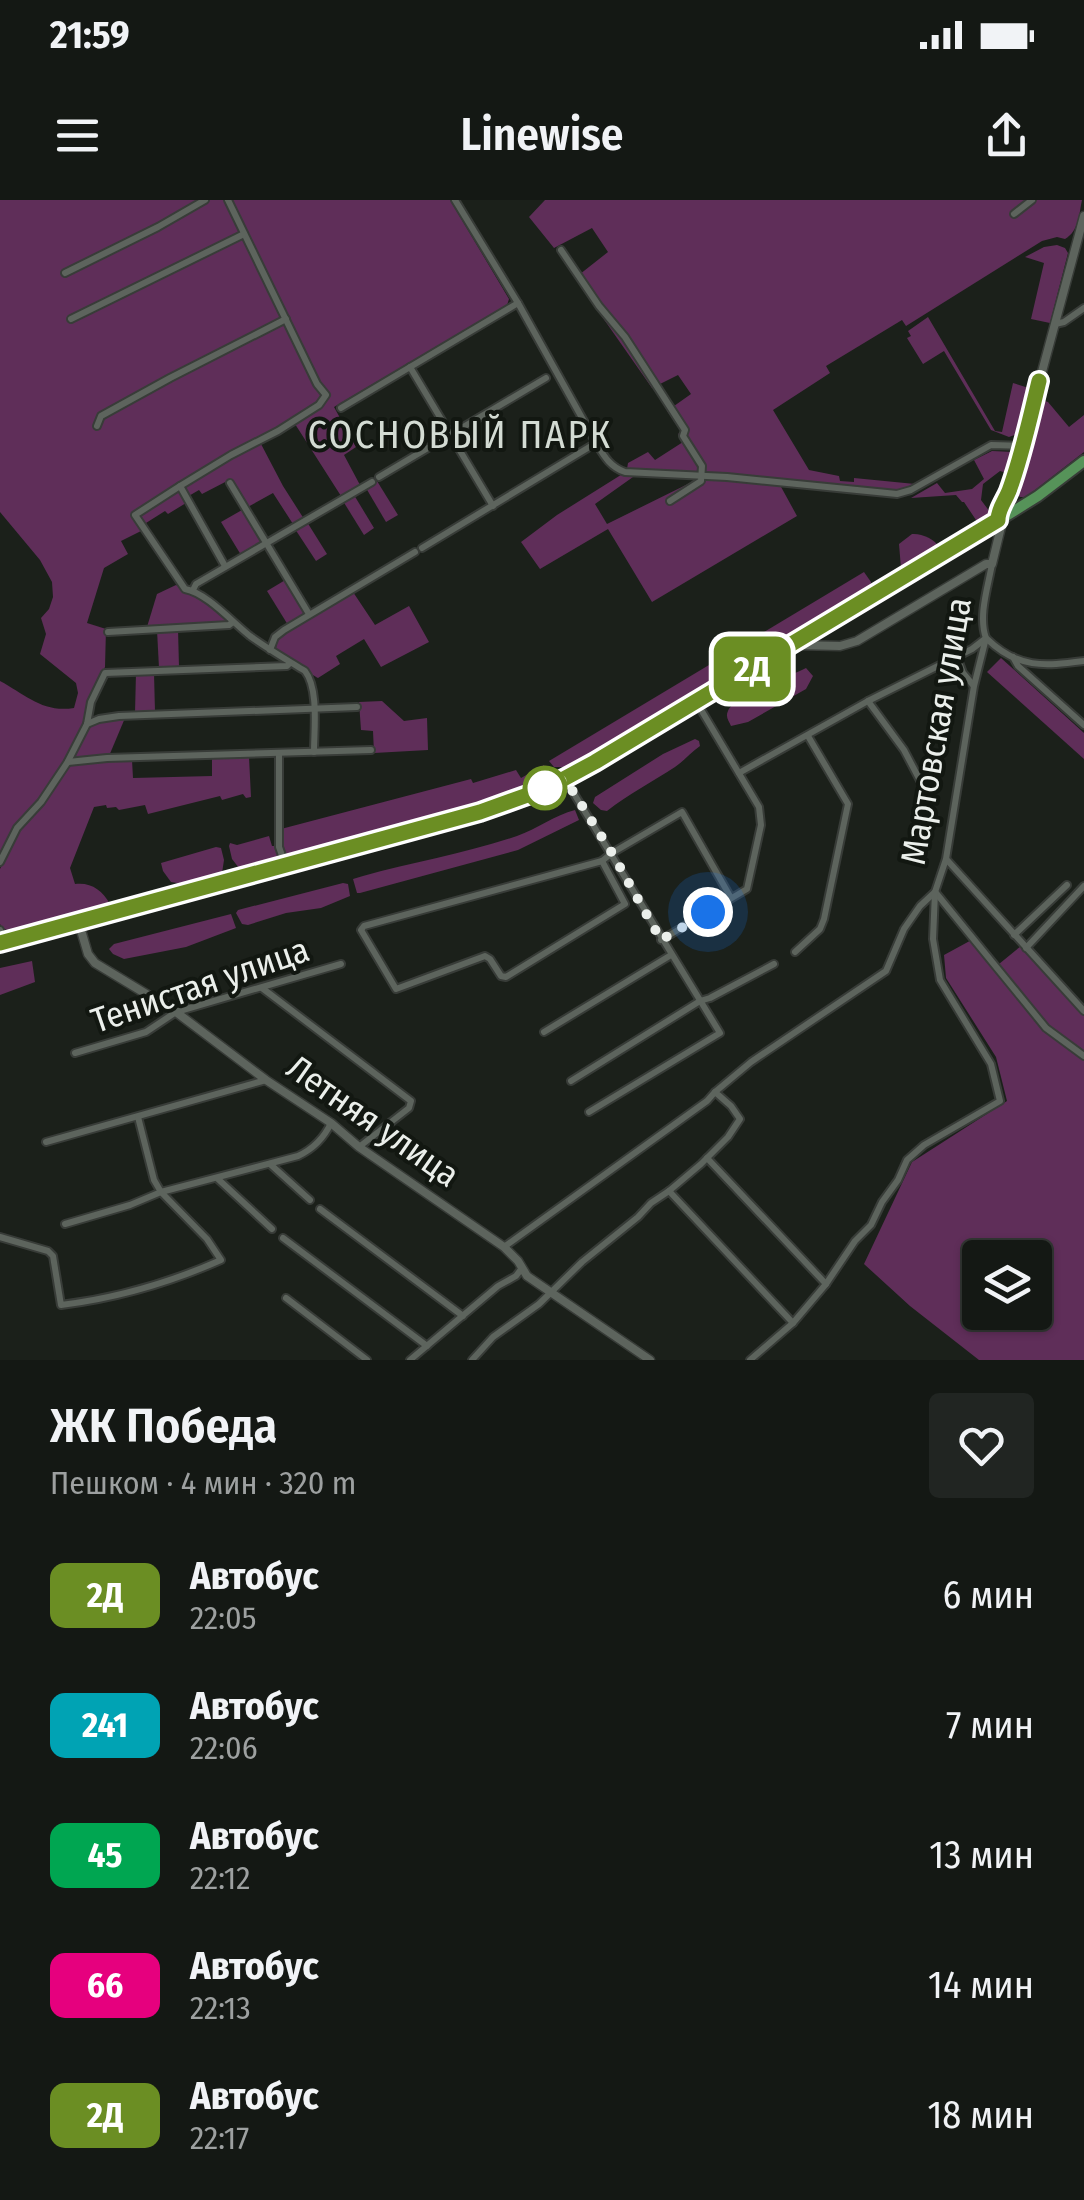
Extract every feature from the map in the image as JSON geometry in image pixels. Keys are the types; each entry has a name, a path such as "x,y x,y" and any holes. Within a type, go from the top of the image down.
{"main road":[{"path":"1,938 520,799 565,779 697,703 1026,503 1084,461"}],"street":[{"path":"65,273 205,200"},
{"path":"228,200 317,384 326,394 319,406 135,515 180,584 310,678 314,752"},
{"path":"455,200 596,443 617,469 897,494 991,445 1022,446"},
{"path":"1014,214 1032,200"},
{"name":"Мартовская улица","path":"936,892 946,859 974,686 986,638 983,616 1000,527 997,515 1022,446 1084,216"},
{"path":"71,318 244,234"},
{"path":"561,250 626,338 702,466 701,481 670,501"},
{"path":"341,408 518,303"},
{"path":"1055,324 1084,308"},
{"path":"98,426 100,416 286,319"},
{"path":"410,367 493,506"},
{"path":"193,590 225,566 546,378"},
{"path":"270,650 275,637 309,614 596,443"},
{"path":"230,483 309,614"},
{"path":"180,486 225,566"},
{"path":"1008,492 1026,503"},
{"path":"793,644 848,645 992,564"},
{"path":"108,632 232,622"},
{"path":"739,773 986,638 994,646 1032,664 1084,661"},
{"path":"957,656 963,674 974,686"},
{"path":"1012,656 1084,726"},
{"path":"0,862 17,828 41,802 67,763 87,724 102,676 111,672 290,663"},
{"path":"868,701 904,750 923,786"},
{"path":"661,940 746,889 760,825 760,807 697,703"},
{"path":"87,724 119,716 356,708"},
{"path":"796,952 820,929 824,919 848,804 808,736"},
{"path":"67,763 108,758 371,750"},
{"path":"279,754 279,847 285,864"},
{"path":"565,779 720,1033 590,1112"},
{"path":"637,898 506,977 485,956 396,988 361,930 364,926 602,861 682,812 731,898"},
{"path":"946,859 1084,1010"},
{"path":"602,861 625,904"},
{"path":"1014,935 1066,885"},
{"path":"1026,948 1084,886"},
{"path":"936,892 1046,1028 1084,1056"},
{"path":"504,1247 707,1101 751,1062 886,971 904,929 936,892"},
{"path":"750,1360 792,1323 826,1284 855,1241 872,1225 907,1160 924,1145 1000,1101 991,1064 940,980 933,939 936,892"},
{"name":"Летняя улица","path":"78,920 88,954 95,963 176,1012 359,1147 504,1247 527,1276 550,1293 650,1360"},
{"path":"544,1032 670,955"},
{"name":"Тенистая улица","path":"75,1053 146,1032 176,1012 342,964"},
{"path":"571,1081 700,1001 774,964"},
{"path":"260,987 412,1101 409,1108 359,1147"},
{"path":"46,1142 266,1080"},
{"path":"472,1360 728,1137 740,1118 715,1092"},
{"path":"0,1237 54,1256 61,1305 136,1292 222,1260 161,1192 154,1180 138,1118"},
{"path":"65,1224 161,1192 309,1151 331,1123"},
{"path":"707,1158 826,1284"},
{"path":"270,1164 310,1200"},
{"path":"218,1178 272,1228"},
{"path":"668,1192 792,1323"},
{"path":"320,1210 463,1316"},
{"path":"283,1238 426,1346"},
{"path":"410,1360 522,1268"},
{"path":"286,1298 366,1360"}],"shaded area":[{"path":"0,200 450,200 509,299 507,305 334,407 356,447 344,455 360,485 341,496 295,424 261,444 304,519 293,524 273,493 246,508 231,479 202,494 199,490 187,497 186,503 146,523 155,538 151,541 143,530 121,541 128,554 104,568 87,623 106,629 105,667 91,694 84,723 61,768 16,826 0,857 0,681 53,708 74,708 78,693 76,683 40,654 46,634 41,618 53,597 52,582 40,560 0,512"},
{"path":"545,200 1082,200 1070,236 1042,241 906,326 902,320 826,366 830,373 773,410 809,470 839,476 840,481 854,482 854,478 915,484 884,491 627,469 628,463 648,452 655,460 683,442 678,434 682,431 667,411 691,394 678,375 652,388 575,278 608,252 592,228 554,248 529,217"},
{"path":"1057,245 1068,253 1050,323 1031,319 1044,263 1025,257"},
{"path":"928,317 995,431 1002,432 1013,383 1032,389 1023,432 1009,437 991,430 944,351 923,364 907,338 911,336 908,331"},
{"path":"1038,399 1048,402 1069,427 1084,415 1084,452 1026,497 1020,497 1014,489"},
{"path":"992,451 1014,452 1010,474 1000,471 983,484 981,500 990,512 978,523 956,495 911,498 937,483 945,493 972,489 984,479 974,460"},
{"path":"624,473 634,474 595,504 607,524 697,477 780,485 797,516 652,602 608,529 540,569 521,542"},
{"path":"377,481 398,515 386,522 366,488"},
{"path":"354,495 374,528 364,535 343,501"},
{"path":"242,510 262,542 241,555 221,522"},
{"path":"307,522 327,554 316,561 295,529"},
{"path":"912,534 927,537 939,547 901,568 899,544"},
{"path":"864,572 871,582 870,590 567,767 554,767 549,761"},
{"path":"287,579 305,607 305,613 288,625 267,591"},
{"path":"176,585 203,599 228,619 227,623 147,627 157,594"},
{"path":"353,592 375,625 409,606 429,642 381,667 364,639 336,656 340,664 318,678 276,648 277,638 285,632"},
{"path":"178,629 179,667 159,668 157,630"},
{"path":"1001,658 1084,733 1084,759 987,672"},
{"path":"806,668 813,676 806,689 748,722 731,726 727,715 732,705"},
{"path":"136,673 154,673 155,712 135,713"},
{"path":"382,701 404,721 427,718 428,750 374,753 373,731 361,730 359,702"},
{"path":"125,718 109,756 74,757 91,727"},
{"path":"695,739 700,746 678,765 607,811 593,803 595,797 663,754"},
{"path":"249,757 251,797 243,794 222,800 220,796 148,814 145,805 119,810 106,805 94,807 70,868 75,884 95,888 110,904 15,931 3,929 0,869 20,829 69,765 132,760 133,778 212,776 212,758"},
{"path":"544,765 547,773 505,794 284,855 281,829 471,779 473,783 516,770 521,778"},
{"path":"575,810 579,820 518,850 357,893 353,879 498,842"},
{"path":"269,836 272,846 276,846 277,858 239,868 232,859 230,843 237,845"},
{"path":"221,848 224,860 222,873 183,884 171,882 163,871 161,863"},
{"path":"348,884 350,896 321,908 286,913 248,925 242,924 236,913 238,910"},
{"path":"231,914 236,928 186,947 124,959 109,949 114,944"},
{"path":"977,937 999,964 1021,946 1084,1016 1084,1360 979,1360 864,1264 912,1162 1007,1101 996,1057 946,978 944,955"},
{"path":"32,961 35,982 0,995 0,968"}],"bus line":[{"name":"2Д","path":"0,943 480,812 565,779 998,520 1039,381"}],"district":[{"name":"СОСНОВЫЙ ПАРК","path":"460,435"}],"route":[{"path":"545,788 565,779 661,940 708,912"}]}
